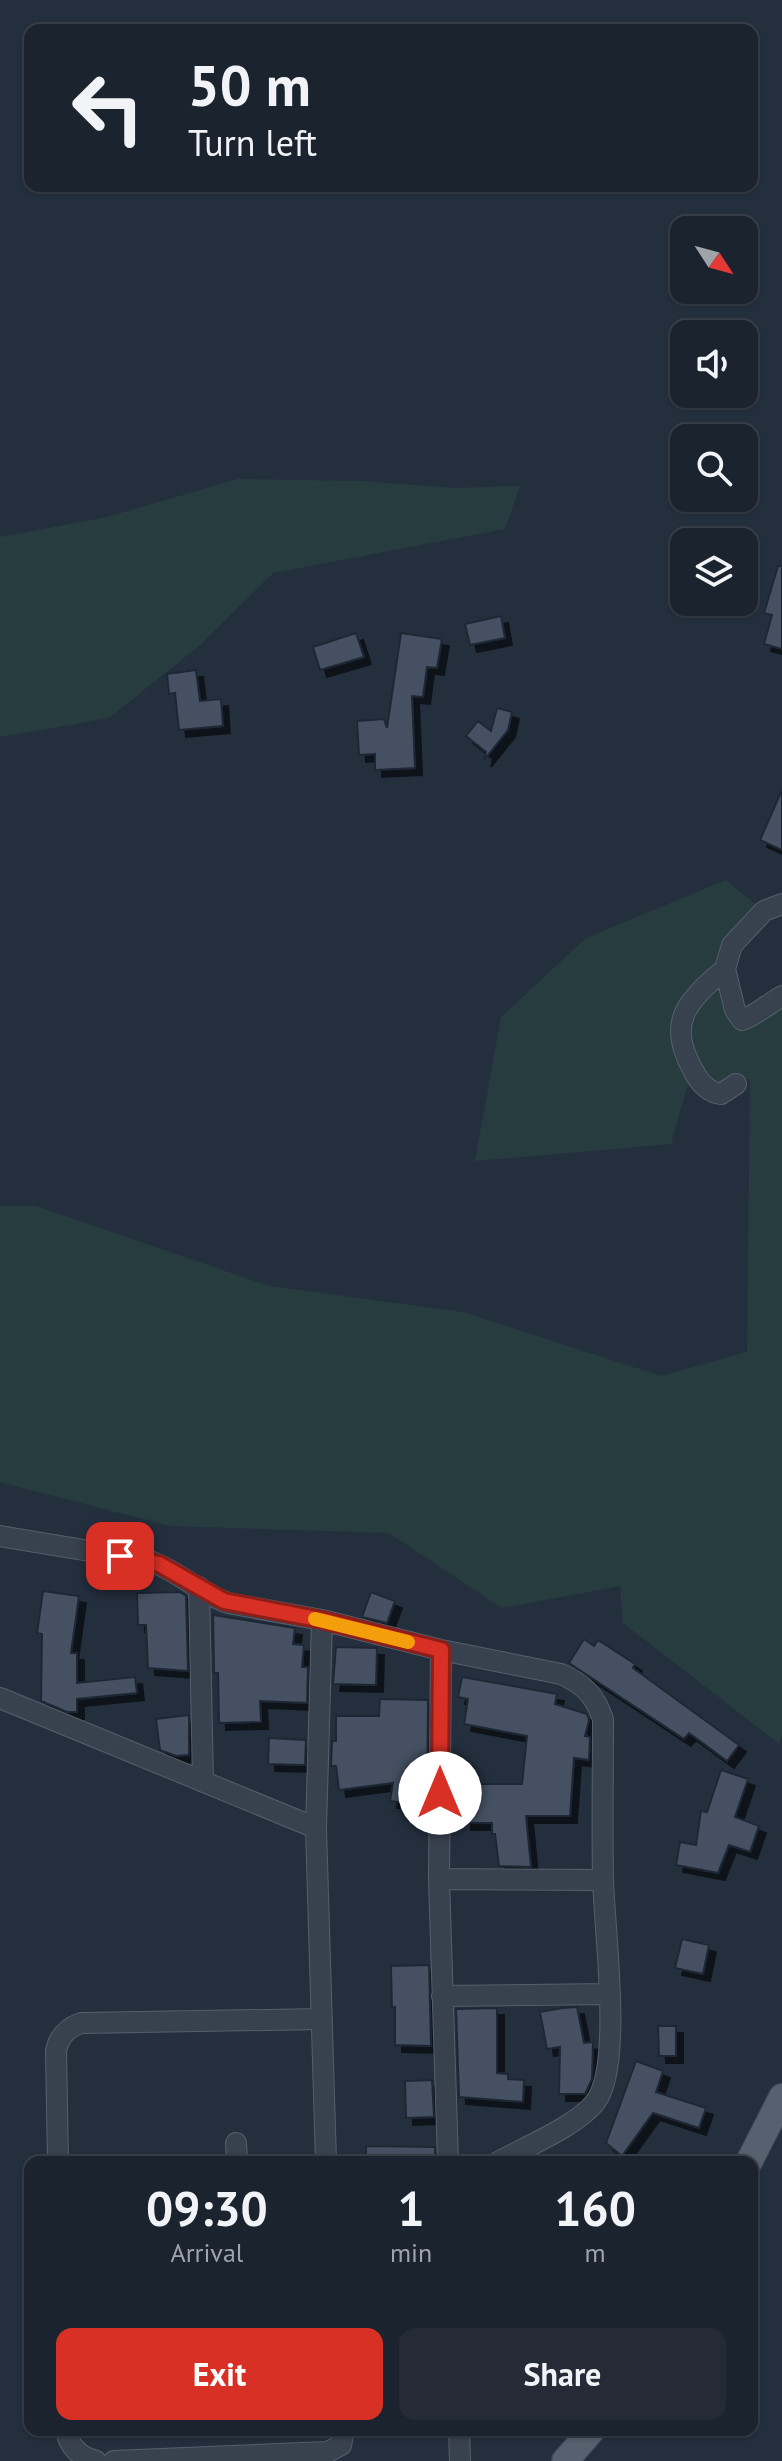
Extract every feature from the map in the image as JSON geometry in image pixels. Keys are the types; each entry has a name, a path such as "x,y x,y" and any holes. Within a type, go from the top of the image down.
{"main road":[{"path":"752,2156 782,2097"},
{"path":"565,2461 587,2436"}],"street":[{"path":"782,904 764,911 732,945 725,969 735,1010 742,1020 758,1014 782,996"},
{"path":"725,969 702,988 688,1007 679,1039 697,1079 711,1092 721,1094 736,1084"},
{"path":"0,1536 150,1561 228,1603 322,1620 441,1650 561,1674 588,1691 603,1719 603,1880 609,2067 603,2090 579,2118 509,2156"},
{"path":"199,1587 203,1782"},
{"path":"322,1620 316,1828 326,2156"},
{"path":"441,1650 439,1879 448,2156"},
{"path":"0,1698 316,1828"},
{"path":"439,1879 603,1880"},
{"path":"442,1996 609,1994"},
{"path":"58,2156 56,2051 61,2036 74,2026 81,2023 322,2019"},
{"path":"68,2436 79,2453 96,2461"},
{"path":"114,2461 312,2457 338,2448 343,2436"},
{"path":"459,2436 460,2461"}],"green space":[{"path":"238,479 361,481 455,488 520,486 505,529 273,573 198,647 109,718 0,737 0,537 107,517"},
{"path":"726,880 764,911 732,945 743,1019 782,992 782,1735 779,1744 623,1623 620,1586 502,1608 389,1533 170,1526 0,1482 0,1206 36,1206 269,1286 463,1312 661,1376 747,1352 750,1079 687,1087 671,1144 475,1161 501,1017 586,938"}],"building":[{"path":"778,566 782,566 782,649 764,644 772,615 764,613"},
{"path":"501,616 505,638 470,645 465,624"},
{"path":"356,633 364,657 320,670 313,647"},
{"path":"401,633 442,639 437,668 427,667 423,697 412,696 415,768 375,770 375,754 359,755 357,721 384,719 387,728"},
{"path":"196,670 200,701 221,699 223,726 179,730 175,693 169,694 167,674"},
{"path":"497,708 512,712 508,730 484,760 486,752 466,736 478,721 491,731"},
{"path":"782,790 782,850 760,840"},
{"path":"43,1591 79,1596 71,1653 77,1653 77,1683 135,1677 137,1693 77,1699 77,1712 67,1712 41,1701 42,1634 37,1633"},
{"path":"180,1592 186,1596 188,1671 148,1668 146,1625 138,1625 137,1593"},
{"path":"371,1592 395,1601 387,1623 362,1617"},
{"path":"213,1615 295,1628 293,1644 304,1645 302,1667 308,1667 307,1703 260,1701 261,1722 219,1723"},
{"path":"584,1639 594,1646 598,1640 635,1664 633,1668 739,1745 727,1761 689,1733 684,1739 569,1663"},
{"path":"336,1647 377,1648 376,1685 333,1684"},
{"path":"462,1677 557,1694 555,1704 587,1714 589,1720 585,1736 590,1737 589,1760 574,1758 570,1816 526,1816 531,1867 499,1866 492,1823 464,1823 464,1784 522,1784 527,1736 464,1724 468,1699 458,1697"},
{"path":"380,1699 428,1700 427,1806 390,1801 393,1783 339,1790 336,1766 331,1766 332,1741 336,1741 336,1716 379,1716"},
{"path":"189,1715 189,1755 176,1756 160,1750 156,1719"},
{"path":"269,1738 306,1740 305,1765 268,1764"},
{"path":"721,1770 748,1779 735,1817 759,1826 750,1852 729,1845 718,1873 676,1865 680,1842 696,1845 701,1811 707,1812"},
{"path":"682,1939 709,1945 703,1974 675,1968"},
{"path":"429,1965 431,2046 395,2045 391,1966"},
{"path":"577,2007 584,2043 593,2042 592,2079 585,2094 559,2094 560,2047 547,2049 540,2012"},
{"path":"497,2008 497,2073 508,2074 508,2079 524,2080 523,2102 459,2097 456,2009"},
{"path":"658,2026 676,2026 676,2056 659,2056"},
{"path":"636,2061 663,2071 656,2092 706,2108 699,2128 653,2113 622,2156 606,2143"},
{"path":"432,2080 434,2117 406,2118 405,2081"},
{"path":"366,2146 435,2147 435,2156 366,2156"}],"slow traffic":[{"path":"315,1619 408,1642"}],"route":[{"path":"120,1556 159,1564 224,1601 322,1620 441,1650 440,1793"}]}
